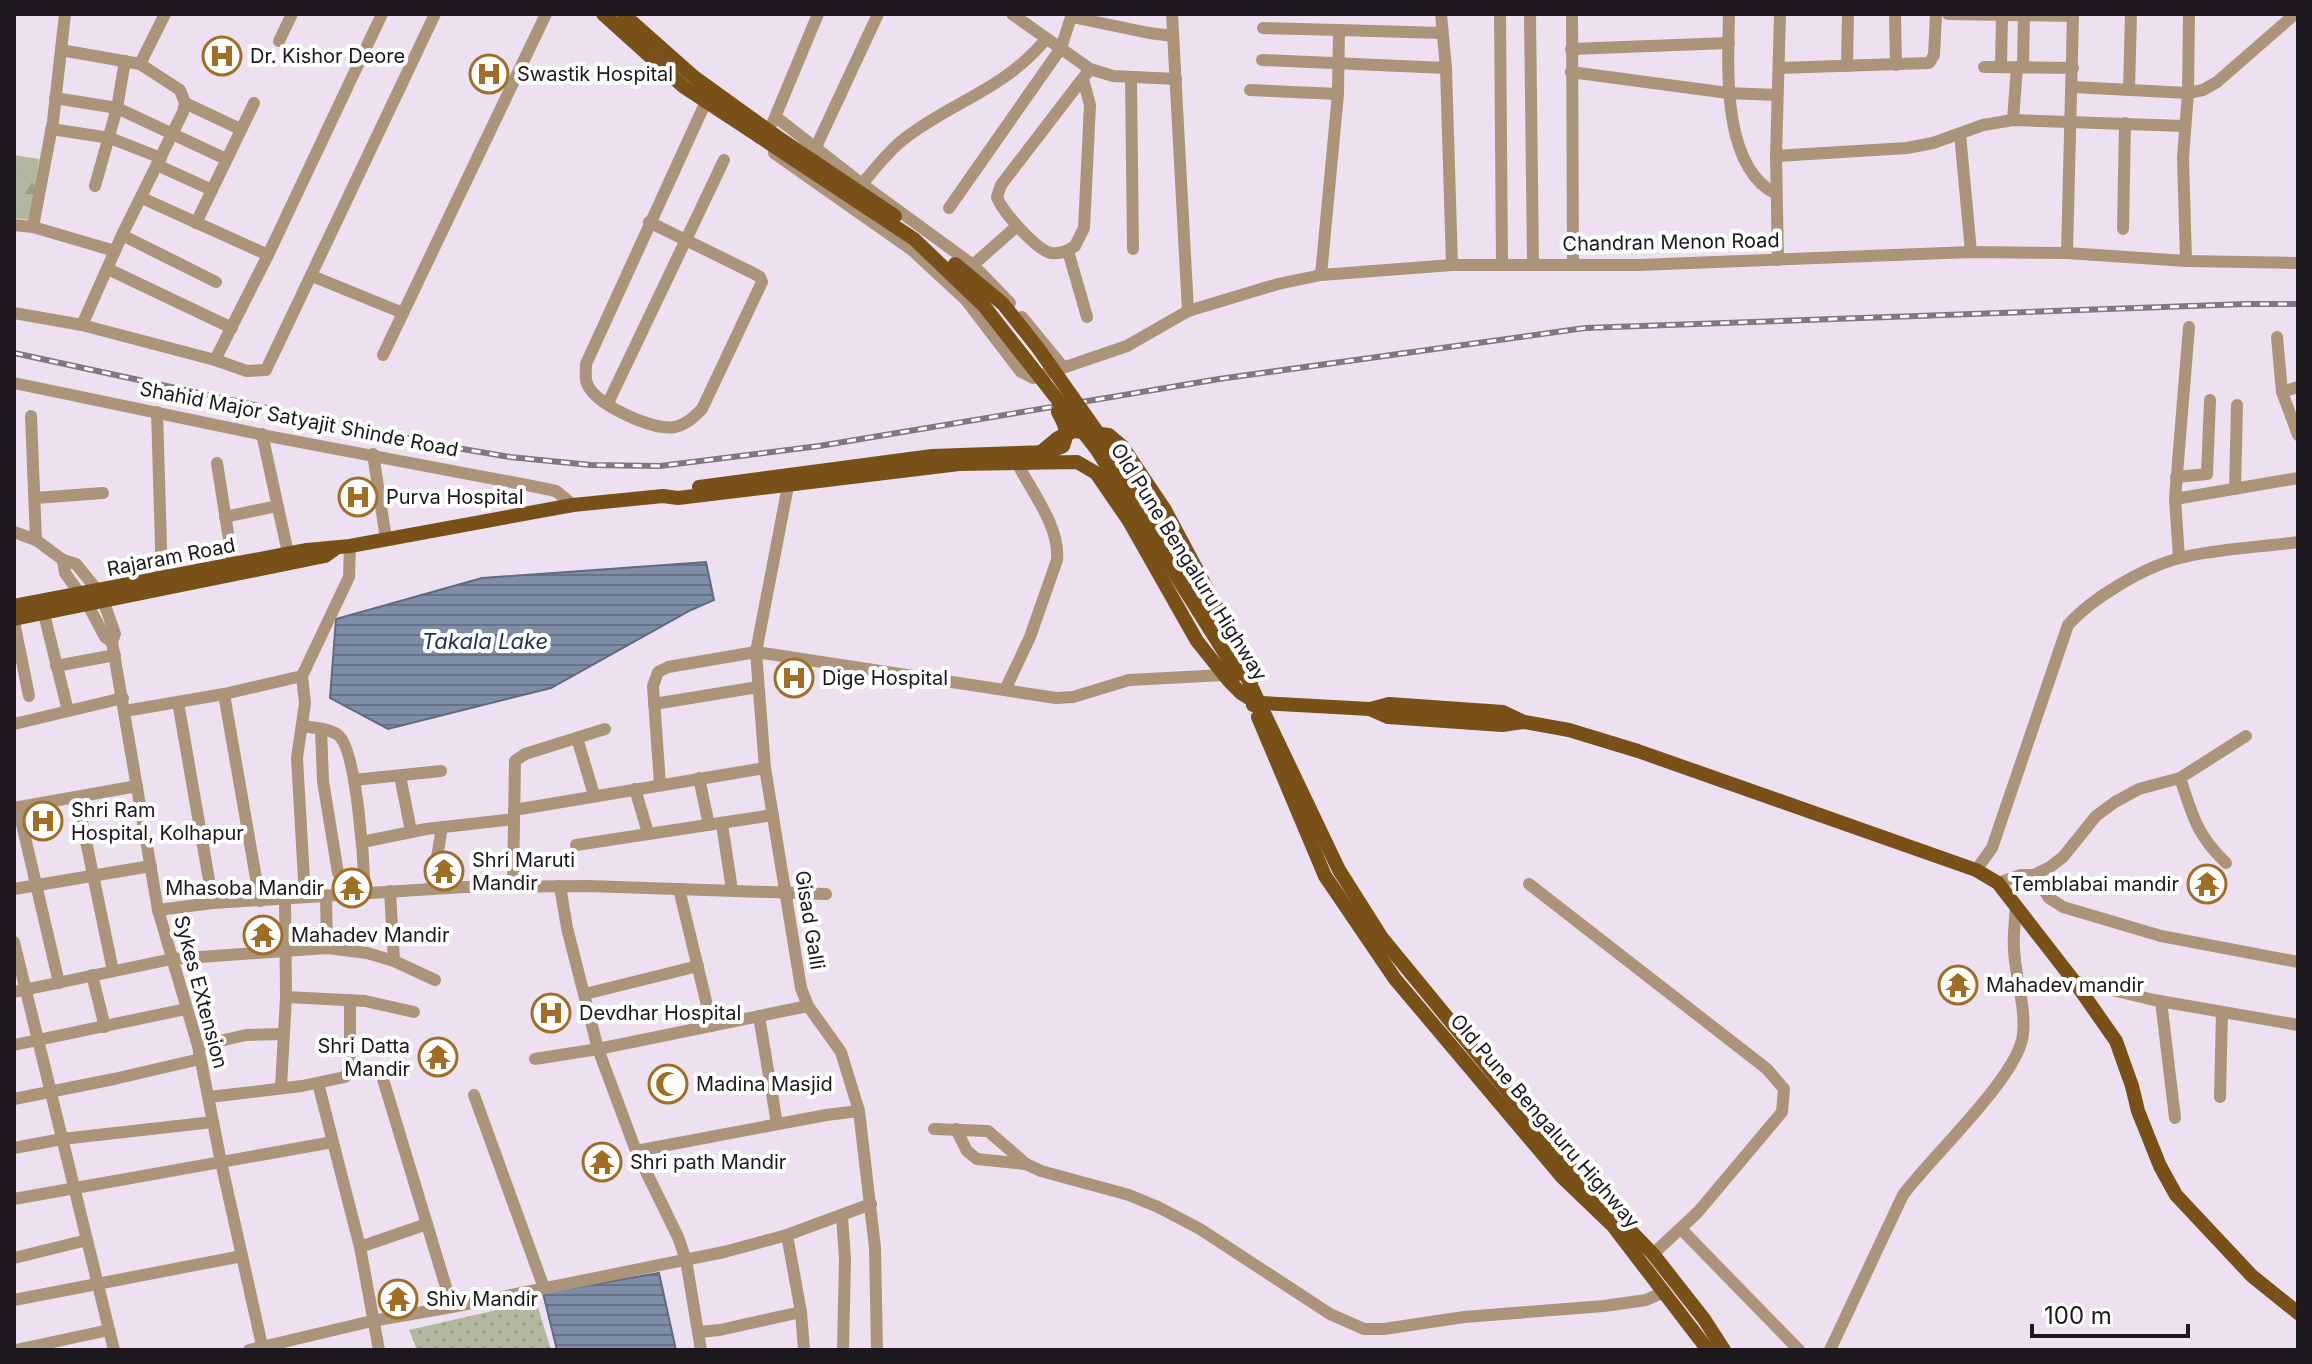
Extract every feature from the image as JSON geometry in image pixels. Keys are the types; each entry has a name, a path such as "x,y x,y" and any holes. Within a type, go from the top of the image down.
{"main road":[{"name":"Old Pune Bengaluru Highway","path":"603,14 684,87 709,96"},
{"name":"Old Pune Bengaluru Highway","path":"623,14 709,96 922,234 1003,304 1125,470 1235,673"},
{"name":"Old Pune Bengaluru Highway","path":"768,134 914,239 984,306 1044,380 1097,450 1235,673 1255,700 1339,870 1382,938 1575,1173 1653,1254 1724,1350"},
{"path":"663,496 677,489 932,456 1049,452 1063,446 1067,429 1047,394 1044,380"},
{"path":"1023,463 1074,431 1109,435 1122,446 1165,510 1204,581 1256,682 1255,700 1370,709 1388,717 1502,725 1524,722 1569,730 1638,751 1976,870 1998,883 2116,1041 2143,1125 2176,1195 2252,1276 2298,1313"},
{"path":"663,496 678,498 959,464 1077,462 1087,465 1129,521 1197,641 1235,673"},
{"name":"Rajaram Road","path":"92,598 288,553 343,547 573,505 663,496"},
{"name":"Rajaram Road","path":"14,606 92,598 325,556 343,547"},
{"path":"14,620 92,598"},
{"name":"Old Pune Bengaluru Highway","path":"1255,700 1264,737 1325,876 1395,979 1562,1177 1613,1226 1708,1350"}],"street":[{"path":"33,227 51,129 65,14"},
{"path":"140,64 165,14"},
{"path":"279,41 292,14"},
{"path":"215,360 382,14"},
{"path":"14,313 82,325 247,371 266,370 435,14"},
{"path":"383,355 546,14"},
{"path":"768,134 818,14"},
{"path":"816,147 878,14"},
{"path":"1012,14 1061,48 1086,74 1090,105 1084,228 1080,239 1068,251 1054,254 1045,251 1017,226 999,203 998,191 1086,74"},
{"path":"1172,14 1188,311"},
{"path":"1441,14 1446,68 1452,265"},
{"path":"1500,14 1502,264"},
{"path":"1530,14 1533,264"},
{"path":"1572,14 1573,264"},
{"path":"1729,14 1728,93 1743,160 1761,186 1776,194"},
{"path":"1778,260 1776,95 1780,14"},
{"path":"1847,66 1848,14"},
{"path":"1895,14 1896,65"},
{"path":"1779,68 1922,65 1932,60 1936,14"},
{"path":"1948,14 2073,15 2067,253"},
{"path":"2129,90 2131,14"},
{"path":"2186,261 2183,204 2189,14"},
{"path":"2073,87 2188,93 2203,90 2217,82 2295,14"},
{"path":"2001,67 2002,15"},
{"path":"2013,120 2024,15"},
{"path":"949,208 1061,48 1072,16 1118,21 1173,36"},
{"path":"1263,28 1442,33"},
{"path":"1321,275 1338,94 1339,30"},
{"path":"862,184 905,138 993,87 1034,54 1046,39"},
{"path":"1571,49 1729,43"},
{"path":"61,50 140,64 180,90 185,103 82,325"},
{"path":"1262,60 1446,68"},
{"path":"95,186 117,108 125,61"},
{"path":"1984,67 2073,68"},
{"path":"1571,72 1728,93 1776,95"},
{"path":"1086,74 1176,79"},
{"path":"1131,78 1133,249"},
{"path":"1250,90 1338,94"},
{"path":"649,222 760,277 761,289 702,409 688,422 674,427 646,425 597,397 585,378 586,364 649,222 709,96"},
{"path":"55,98 117,108 226,159"},
{"path":"185,103 240,129"},
{"path":"196,223 254,103"},
{"path":"776,117 973,265 1012,305 1063,367"},
{"path":"1776,156 1907,148 1983,125 2013,120 2184,126"},
{"path":"2123,229 2125,123"},
{"path":"51,129 108,138 212,190"},
{"name":"Chandran Menon Road","path":"768,134 765,145 789,165 912,250 966,300 1025,375 1033,378 1127,346 1188,311 1278,284 1321,275 1452,265 1639,265 1971,252 2298,263"},
{"path":"1960,134 1971,252"},
{"path":"608,403 724,160"},
{"path":"142,198 268,255"},
{"path":"14,225 33,227 115,251"},
{"path":"973,265 1017,226"},
{"path":"122,235 216,282"},
{"path":"1068,251 1087,317"},
{"path":"108,269 232,328"},
{"path":"312,276 403,313"},
{"path":"2179,558 2175,499 2189,327"},
{"path":"2277,337 2282,392 2298,435"},
{"name":"Shahid Major Satyajit Shinde Road","path":"14,383 556,491 573,505"},
{"path":"2282,392 2298,387"},
{"path":"2176,477 2207,474 2210,400"},
{"path":"2235,489 2237,405"},
{"path":"157,412 162,580"},
{"path":"14,532 36,540 31,416"},
{"path":"262,434 288,553"},
{"path":"373,454 386,539"},
{"path":"217,463 233,565"},
{"path":"1005,690 1030,637 1058,549 1023,463"},
{"path":"2175,499 2298,478"},
{"name":"Gisad Galli","path":"788,486 756,652 765,768 798,969 808,1006 841,1052 859,1111 877,1279 877,1350"},
{"path":"35,498 103,493"},
{"path":"225,517 277,506"},
{"name":"Sykes EXtension","path":"36,540 63,560 65,573 92,598 115,634 114,649 158,910 199,1052 242,1256 258,1349"},
{"path":"1976,870 1992,848 2068,625 2082,608 2179,558 2298,542"},
{"path":"305,897 297,758 305,703 302,676 349,577 343,547"},
{"path":"44,614 68,711"},
{"path":"14,620 29,696"},
{"path":"56,666 114,649"},
{"path":"660,784 654,678 668,667 756,652 1056,698 1073,697 1129,680 1235,673"},
{"path":"14,724 68,711 178,702 302,676"},
{"path":"654,704 758,687"},
{"path":"224,694 260,901"},
{"path":"178,702 213,903"},
{"path":"302,726 332,731 342,738 354,780 365,892"},
{"path":"321,729 323,781 338,873"},
{"path":"513,886 513,768 518,757 605,729"},
{"path":"1998,883 2021,875 2034,875 2063,857 2096,816 2115,802 2139,789 2180,778 2246,736"},
{"path":"577,738 594,795"},
{"path":"362,842 514,814 594,795 765,768"},
{"path":"354,780 441,771"},
{"path":"400,776 411,831"},
{"path":"699,778 732,890"},
{"path":"2180,778 2198,832 2226,863"},
{"path":"59,983 16,808 137,786"},
{"path":"635,789 648,833"},
{"path":"77,798 113,971"},
{"path":"576,845 773,815"},
{"path":"432,888 442,827"},
{"path":"14,889 151,866"},
{"path":"2034,875 2049,898 2063,907 2161,936 2298,962"},
{"path":"1529,884 1767,1069 1784,1089 1782,1112 1682,1230 1653,1254"},
{"path":"158,910 365,892 513,886 826,894"},
{"path":"560,886 567,928 598,1049 636,1151 686,1260 701,1350"},
{"path":"679,889 712,1026"},
{"path":"390,891 394,961"},
{"path":"326,895 327,948"},
{"path":"281,1087 286,997 285,899"},
{"path":"1830,1350 1903,1195 2003,1076 2020,1049 2023,1014 2014,948 2012,901"},
{"path":"14,942 19,991 37,1040 114,1350"},
{"path":"19,991 172,959 327,948 367,953 394,961 435,980"},
{"path":"585,994 698,966"},
{"path":"92,975 105,1027"},
{"path":"2074,981 2161,1001 2298,1025"},
{"path":"286,997 350,1000 414,1012"},
{"path":"209,1097 339,1080 349,1074 350,1000"},
{"path":"2161,1001 2175,1118"},
{"path":"535,1059 808,1006"},
{"path":"14,1045 186,1009"},
{"path":"2220,1097 2222,1012"},
{"path":"759,1016 777,1124"},
{"path":"14,1099 199,1052 246,1035 284,1034"},
{"path":"383,1079 452,1307"},
{"path":"318,1083 360,1247 379,1350"},
{"path":"474,1095 544,1288"},
{"path":"636,1151 859,1111"},
{"path":"14,1148 62,1139 213,1122"},
{"path":"934,1129 988,1131 1026,1164 1041,1171 1129,1195 1158,1207 1200,1229 1330,1314 1364,1329 1464,1317 1604,1306 1646,1300 1664,1292"},
{"path":"956,1129 967,1151 977,1159 1026,1164"},
{"path":"14,1199 333,1142"},
{"path":"258,1349 372,1321 686,1260 787,1235 871,1204"},
{"path":"842,1216 845,1259 843,1350"},
{"path":"360,1247 427,1224"},
{"path":"1682,1230 1799,1350"},
{"path":"787,1235 801,1312 804,1350"},
{"path":"14,1258 87,1240"},
{"path":"14,1300 242,1256"},
{"path":"699,1332 801,1312"},
{"path":"16,1350 109,1330"}],"green space":[{"path":"14,155 39,159 30,220 14,218"},
{"path":"536,1301 551,1350 417,1350 409,1330"}],"water":[{"name":"Takala Lake","path":"706,562 714,600 551,688 388,729 330,698 336,619 482,578"},
{"path":"659,1273 676,1350 557,1350 543,1293"}],"railway":[{"path":"14,353 439,445 510,457 591,465 660,466 819,446 1219,379 1585,328 2298,304"}],"place":[{"name":"Dr. Kishor Deore","path":"222,56"},
{"name":"Swastik Hospital","path":"489,74"},
{"name":"Purva Hospital","path":"358,497"},
{"name":"Dige Hospital","path":"794,678"},
{"name":"Shri Ram Hospital, Kolhapur","path":"43,821"},
{"name":"Shri Maruti Mandir","path":"444,871"},
{"name":"Temblabai mandir","path":"2207,884"},
{"name":"Mhasoba Mandir","path":"352,888"},
{"name":"Mahadev Mandir","path":"263,935"},
{"name":"Mahadev mandir","path":"1958,985"},
{"name":"Devdhar Hospital","path":"551,1013"},
{"name":"Shri Datta Mandir","path":"438,1057"},
{"name":"Madina Masjid","path":"668,1084"},
{"name":"Shri path Mandir","path":"602,1162"},
{"name":"Shiv Mandir","path":"398,1299"}]}
